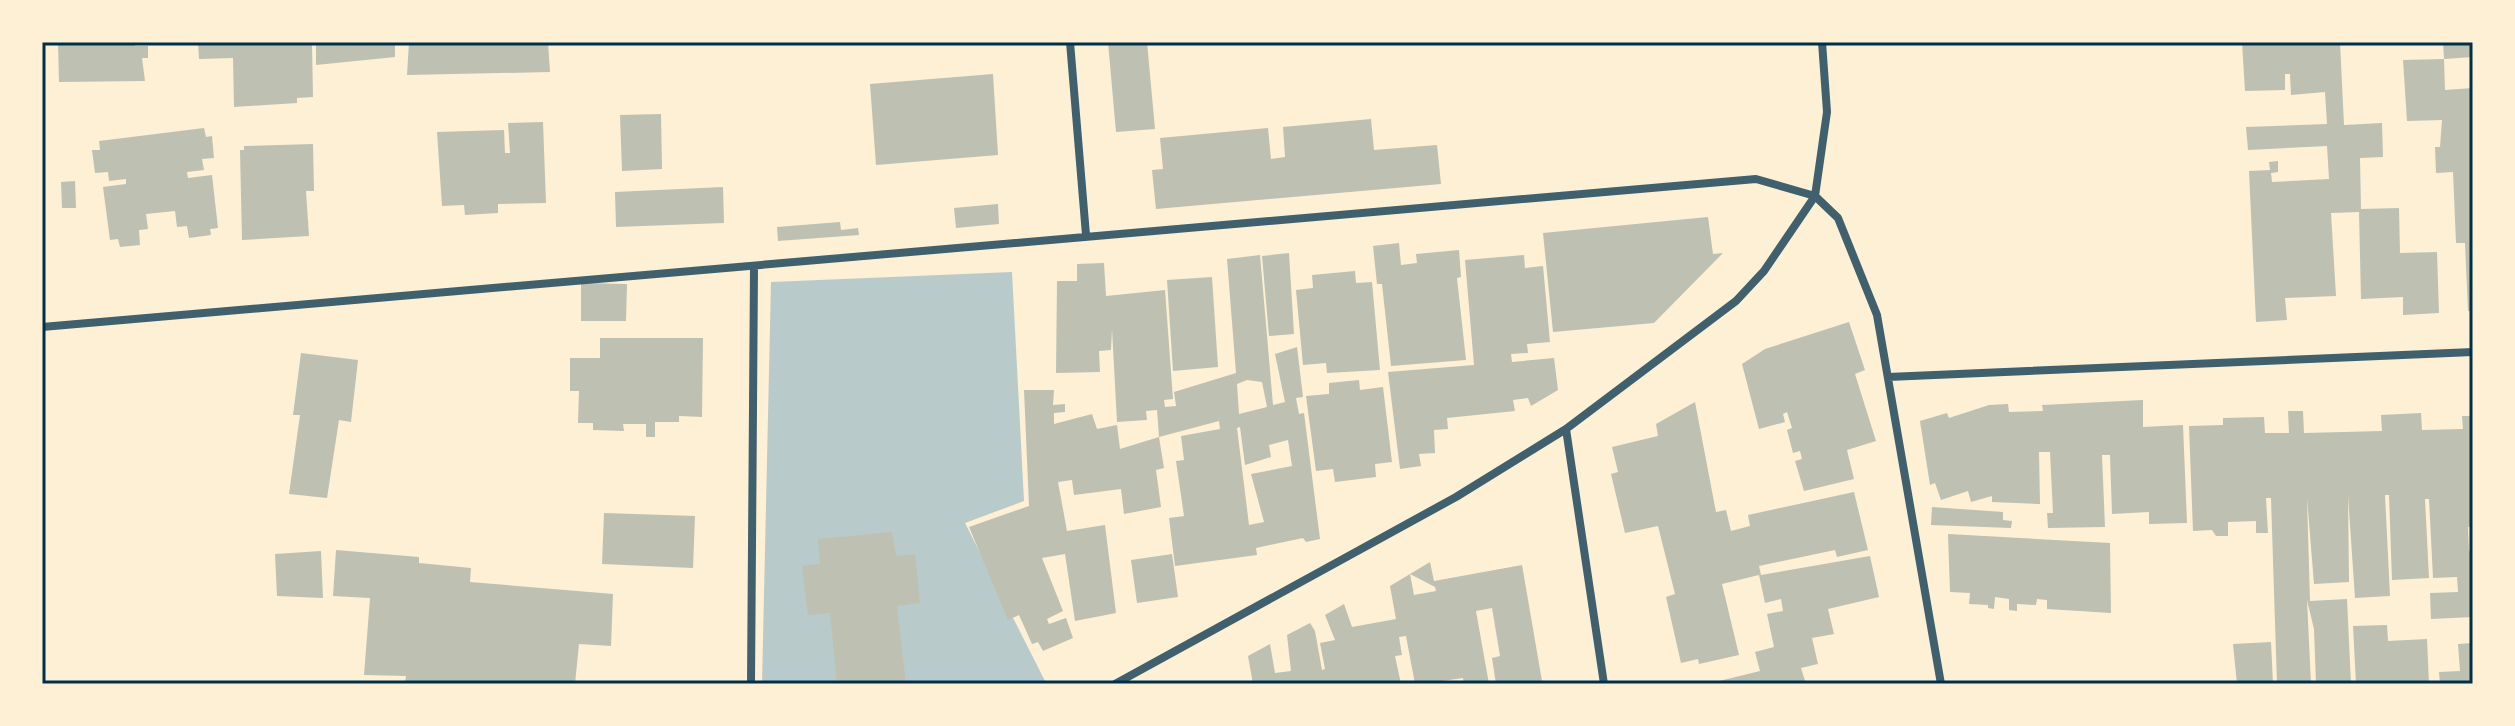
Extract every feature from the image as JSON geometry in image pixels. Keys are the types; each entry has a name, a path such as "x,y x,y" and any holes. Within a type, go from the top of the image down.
{"street":[{"path":"1070,42 1086,235"},
{"path":"1119,683 1456,497 1566,429 1736,301 1764,271 1815,196 1827,112 1822,42"},
{"path":"42,327 754,268 1086,235 1756,179 1815,196 1838,218 1877,315 1941,684"},
{"path":"751,684 754,268"},
{"path":"1888,377 2473,352"},
{"path":"1566,429 1604,684"}],"shaded area":[{"path":"1012,272 1024,501 965,523 1045,681 762,684 771,282"}],"building":[{"path":"58,42 135,42 135,46 148,46 148,58 142,58 145,81 59,82"},
{"path":"198,42 395,42 395,57 316,65 316,45 312,45 313,97 297,98 297,103 234,107 233,58 199,59"},
{"path":"409,42 548,42 550,72 407,75"},
{"path":"1108,42 1147,42 1155,129 1116,132"},
{"path":"2242,42 2340,42 2344,125 2382,123 2383,157 2360,158 2361,209 2399,208 2400,253 2437,252 2439,313 2403,315 2403,297 2361,299 2359,212 2331,213 2336,296 2285,298 2287,320 2256,322 2249,171 2270,170 2269,162 2278,161 2278,172 2271,173 2272,182 2329,179 2327,146 2248,150 2246,127 2327,124 2325,92 2291,95 2290,74 2285,74 2285,90 2245,91"},
{"path":"2443,42 2473,42 2473,57 2444,59"},
{"path":"2444,59 2445,90 2473,88 2473,311 2468,311 2465,243 2456,243 2453,172 2436,173 2435,147 2440,147 2442,120 2407,121 2403,60"},
{"path":"993,74 998,155 876,165 870,84"},
{"path":"661,114 662,169 622,171 620,115"},
{"path":"1371,119 1374,150 1437,145 1441,184 1156,209 1152,170 1163,169 1160,138 1268,128 1271,159 1285,157 1283,127"},
{"path":"543,122 546,203 498,204 498,213 465,215 464,205 442,206 437,132 504,130 505,153 510,153 508,123"},
{"path":"204,128 206,137 212,136 214,158 202,159 204,170 187,172 188,178 212,175 218,228 210,229 211,235 189,238 187,226 177,227 175,211 146,214 148,229 139,230 140,245 120,247 118,239 110,240 103,187 126,184 126,179 109,181 108,172 95,173 92,150 100,150 99,141"},
{"path":"313,144 314,191 306,191 309,236 242,240 240,150 244,150 244,146"},
{"path":"75,181 76,208 62,208 61,182"},
{"path":"723,187 724,223 616,227 615,192"},
{"path":"998,204 999,224 956,228 954,208"},
{"path":"1708,217 1713,254 1723,253 1654,323 1553,332 1543,233"},
{"path":"840,222 841,230 858,228 859,235 778,241 777,227"},
{"path":"1399,243 1401,265 1417,263 1416,254 1459,250 1461,277 1457,278 1466,360 1391,366 1382,284 1377,284 1373,246"},
{"path":"1289,253 1294,334 1269,336 1262,256"},
{"path":"1260,255 1273,405 1285,402 1275,354 1297,347 1303,397 1296,398 1299,414 1304,413 1320,539 1306,542 1303,538 1256,548 1257,555 1175,566 1169,518 1184,516 1176,461 1184,460 1181,436 1220,429 1219,421 1159,437 1157,410 1146,411 1147,420 1117,422 1112,329 1111,350 1099,351 1100,372 1056,373 1057,281 1077,281 1077,264 1104,263 1106,296 1165,290 1173,399 1164,400 1165,407 1176,406 1174,392 1236,373 1227,259","holes":["1247,380 1262,382 1267,407 1239,414 1237,384","1240,427 1245,465 1271,457 1269,445 1288,440 1292,466 1251,474 1264,522 1249,525 1237,428"]},
{"path":"1524,255 1525,268 1543,266 1550,342 1527,344 1528,353 1511,354 1512,362 1554,358 1558,390 1531,406 1528,398 1513,400 1515,411 1447,418 1448,429 1434,430 1435,453 1419,454 1421,466 1400,469 1388,372 1474,365 1465,260"},
{"path":"1355,271 1356,283 1372,282 1380,370 1327,373 1326,363 1303,365 1296,290 1313,288 1312,275"},
{"path":"1212,277 1218,367 1173,371 1167,280"},
{"path":"581,283 627,284 626,321 581,321"},
{"path":"1849,322 1865,370 1855,374 1876,441 1847,450 1854,479 1804,491 1795,461 1802,459 1800,451 1793,453 1787,430 1792,428 1787,412 1783,414 1785,422 1759,429 1742,364 1765,349"},
{"path":"600,338 703,338 702,417 679,416 679,422 655,422 655,437 646,437 646,424 623,424 624,431 593,430 593,423 578,423 579,391 570,391 570,358 600,358"},
{"path":"301,353 358,360 351,422 339,420 327,498 289,494 300,415 293,415"},
{"path":"1359,380 1360,390 1383,387 1392,462 1375,464 1376,477 1335,482 1333,469 1316,471 1306,396 1329,394 1329,383"},
{"path":"1024,390 1054,390 1053,405 1065,404 1065,412 1054,413 1054,424 1092,414 1097,429 1117,425 1120,449 1159,437 1164,468 1156,470 1161,507 1124,514 1121,489 1074,495 1072,480 1058,482 1067,531 1105,525 1116,613 1075,621 1065,554 1042,558 1063,611 1047,619 1049,624 1066,618 1073,638 1043,651 1038,642 1032,644 1019,615 1008,620 969,527 1029,506"},
{"path":"2143,400 2143,427 2183,425 2187,523 2149,524 2149,512 2112,514 2110,455 2102,455 2105,527 2048,528 2047,513 2053,513 2050,452 2039,452 2040,504 1992,502 1992,496 1971,502 1968,491 1941,500 1935,483 1930,485 1920,421 1947,413 1949,418 1989,405 2008,404 2009,412 2043,411 2042,405"},
{"path":"1695,402 1716,512 1726,510 1731,531 1750,526 1748,515 1854,492 1868,550 1837,557 1835,550 1759,566 1761,575 1870,556 1879,597 1828,609 1834,634 1812,638 1818,664 1801,668 1806,684 1707,684 1760,671 1755,652 1774,647 1767,614 1783,611 1781,599 1765,603 1759,575 1722,584 1739,655 1699,664 1698,659 1681,663 1666,597 1675,594 1658,526 1625,533 1611,474 1618,472 1612,447 1658,436 1656,424"},
{"path":"2288,411 2303,411 2304,433 2382,431 2381,415 2421,413 2422,430 2463,429 2462,416 2473,416 2473,526 2468,527 2469,551 2473,551 2473,617 2431,619 2430,593 2458,592 2457,577 2433,578 2429,499 2425,499 2429,578 2392,580 2389,495 2385,495 2390,596 2355,598 2348,496 2349,582 2314,584 2307,498 2310,601 2347,599 2351,684 2316,684 2314,629 2307,600 2311,684 2277,684 2271,498 2266,498 2268,533 2256,533 2256,521 2228,522 2228,536 2216,536 2212,530 2193,531 2189,426 2223,425 2223,418 2264,417 2265,433 2289,433"},
{"path":"1932,507 2003,512 2003,520 2012,521 2011,528 1931,525"},
{"path":"604,513 695,516 693,568 602,564"},
{"path":"892,532 896,556 915,554 920,603 897,606 906,684 837,684 830,613 808,615 802,566 820,564 818,539"},
{"path":"1948,534 2110,543 2111,613 2047,609 2047,600 2037,599 2036,605 2017,604 2017,611 2009,610 2009,599 1995,597 1994,609 1988,608 1988,605 1969,604 1970,593 1950,592"},
{"path":"336,550 419,557 419,563 471,568 470,582 613,594 611,646 579,644 575,684 405,684 406,676 364,675 370,598 333,596"},
{"path":"321,551 323,598 277,596 275,554"},
{"path":"1172,554 1178,597 1137,603 1131,560"},
{"path":"1430,562 1434,581 1522,565 1542,681 1496,684 1492,658 1500,656 1492,608 1476,611 1489,684 1464,684 1463,678 1442,681 1442,684 1415,684 1406,636 1399,637 1402,655 1395,656 1401,684 1253,684 1248,656 1270,644 1275,673 1291,671 1287,635 1310,623 1315,631 1322,670 1325,669 1320,643 1335,640 1325,615 1344,604 1352,627 1396,619 1390,586","holes":["1410,574 1435,587 1436,591 1414,595"]},
{"path":"2387,625 2388,641 2427,639 2429,684 2356,684 2353,626"},
{"path":"2271,642 2273,684 2237,684 2233,644"},
{"path":"2473,643 2473,684 2440,684 2439,672 2460,671 2458,644"}]}
